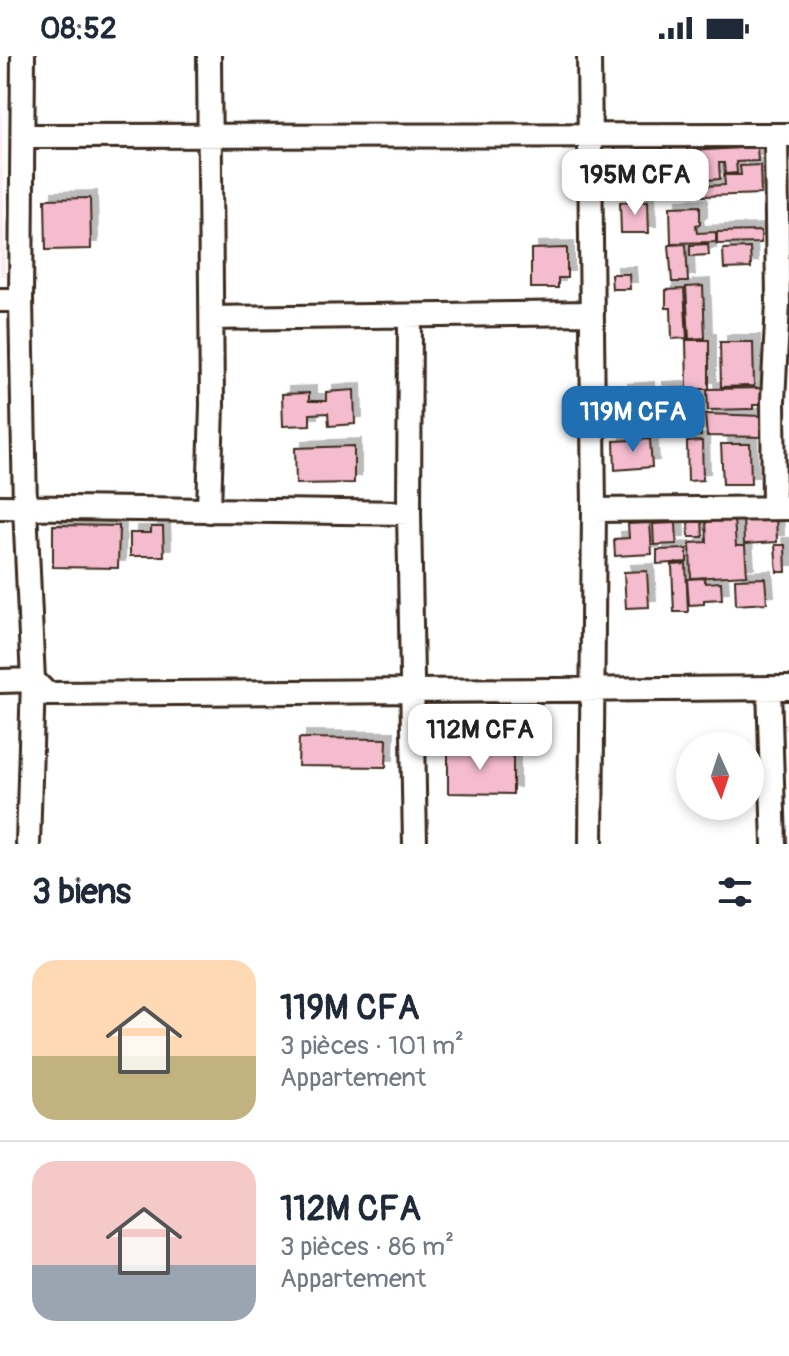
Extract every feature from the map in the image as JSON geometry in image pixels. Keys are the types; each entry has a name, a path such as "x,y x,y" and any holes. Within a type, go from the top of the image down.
{"street":[{"path":"23,56 24,136 11,300 33,680 28,844"},
{"path":"209,56 212,318 209,511"},
{"path":"589,56 594,510 591,844"},
{"path":"24,136 782,135 784,304 773,401 781,508 594,510"},
{"path":"212,318 592,313"},
{"path":"410,317 409,513 415,844"},
{"path":"0,507 409,513"},
{"path":"0,681 33,680 47,694 779,688 774,844"}],"shaded area":[{"path":"0,56 5,276 0,276"}],"building":[{"path":"663,143 664,163 615,164 614,144"},
{"path":"687,145 690,190 674,191 671,146"},
{"path":"757,147 758,161 736,162 737,173 725,174 724,163 719,163 720,179 691,181 689,151"},
{"path":"760,165 761,194 703,196 703,186 725,185 724,175 741,175 740,166"},
{"path":"90,198 91,249 46,250 45,199"},
{"path":"648,201 649,233 621,233 620,202"},
{"path":"700,206 697,233 716,232 716,242 671,243 670,207"},
{"path":"761,231 761,243 717,244 717,232"},
{"path":"686,244 688,282 672,282 669,245"},
{"path":"708,244 709,255 690,256 690,245"},
{"path":"567,248 567,278 558,278 558,288 531,288 531,249"},
{"path":"750,248 751,268 724,269 723,249"},
{"path":"611,274 629,274 630,289 612,289"},
{"path":"703,286 705,338 689,339 686,287"},
{"path":"684,289 687,338 672,339 671,308 666,308 666,290"},
{"path":"686,340 709,340 709,389 687,389"},
{"path":"720,342 753,342 754,386 721,387"},
{"path":"685,388 688,436 659,438 658,423 670,422 669,400 657,401 656,389"},
{"path":"761,388 762,405 753,405 753,409 708,410 707,389"},
{"path":"647,389 648,429 623,430 621,391"},
{"path":"354,390 355,424 329,426 328,413 310,414 310,425 283,426 282,394 309,393 309,401 326,401 326,392"},
{"path":"687,391 699,391 701,436 690,437"},
{"path":"705,414 762,416 761,437 707,436"},
{"path":"650,439 652,467 615,470 614,441"},
{"path":"702,441 703,480 688,481 687,442"},
{"path":"721,444 750,444 751,484 723,484"},
{"path":"354,446 354,483 296,484 295,448"},
{"path":"776,514 777,542 744,544 743,516"},
{"path":"734,519 736,546 745,546 747,575 691,578 690,543 707,542 706,520"},
{"path":"702,520 703,537 689,537 688,521"},
{"path":"650,523 652,554 615,556 614,539 629,538 628,524"},
{"path":"676,523 677,544 654,545 653,524"},
{"path":"53,525 119,526 118,568 53,567"},
{"path":"151,527 163,527 164,556 130,556 130,533 151,533"},
{"path":"775,545 785,545 786,572 777,572"},
{"path":"687,549 687,562 657,564 657,550"},
{"path":"686,564 688,612 674,612 672,565"},
{"path":"647,571 649,607 626,608 624,572"},
{"path":"704,578 705,583 721,582 722,599 689,605 687,579"},
{"path":"765,578 767,603 736,605 735,579"},
{"path":"299,738 387,739 386,767 298,766"},
{"path":"448,751 513,752 513,794 448,793"}]}
